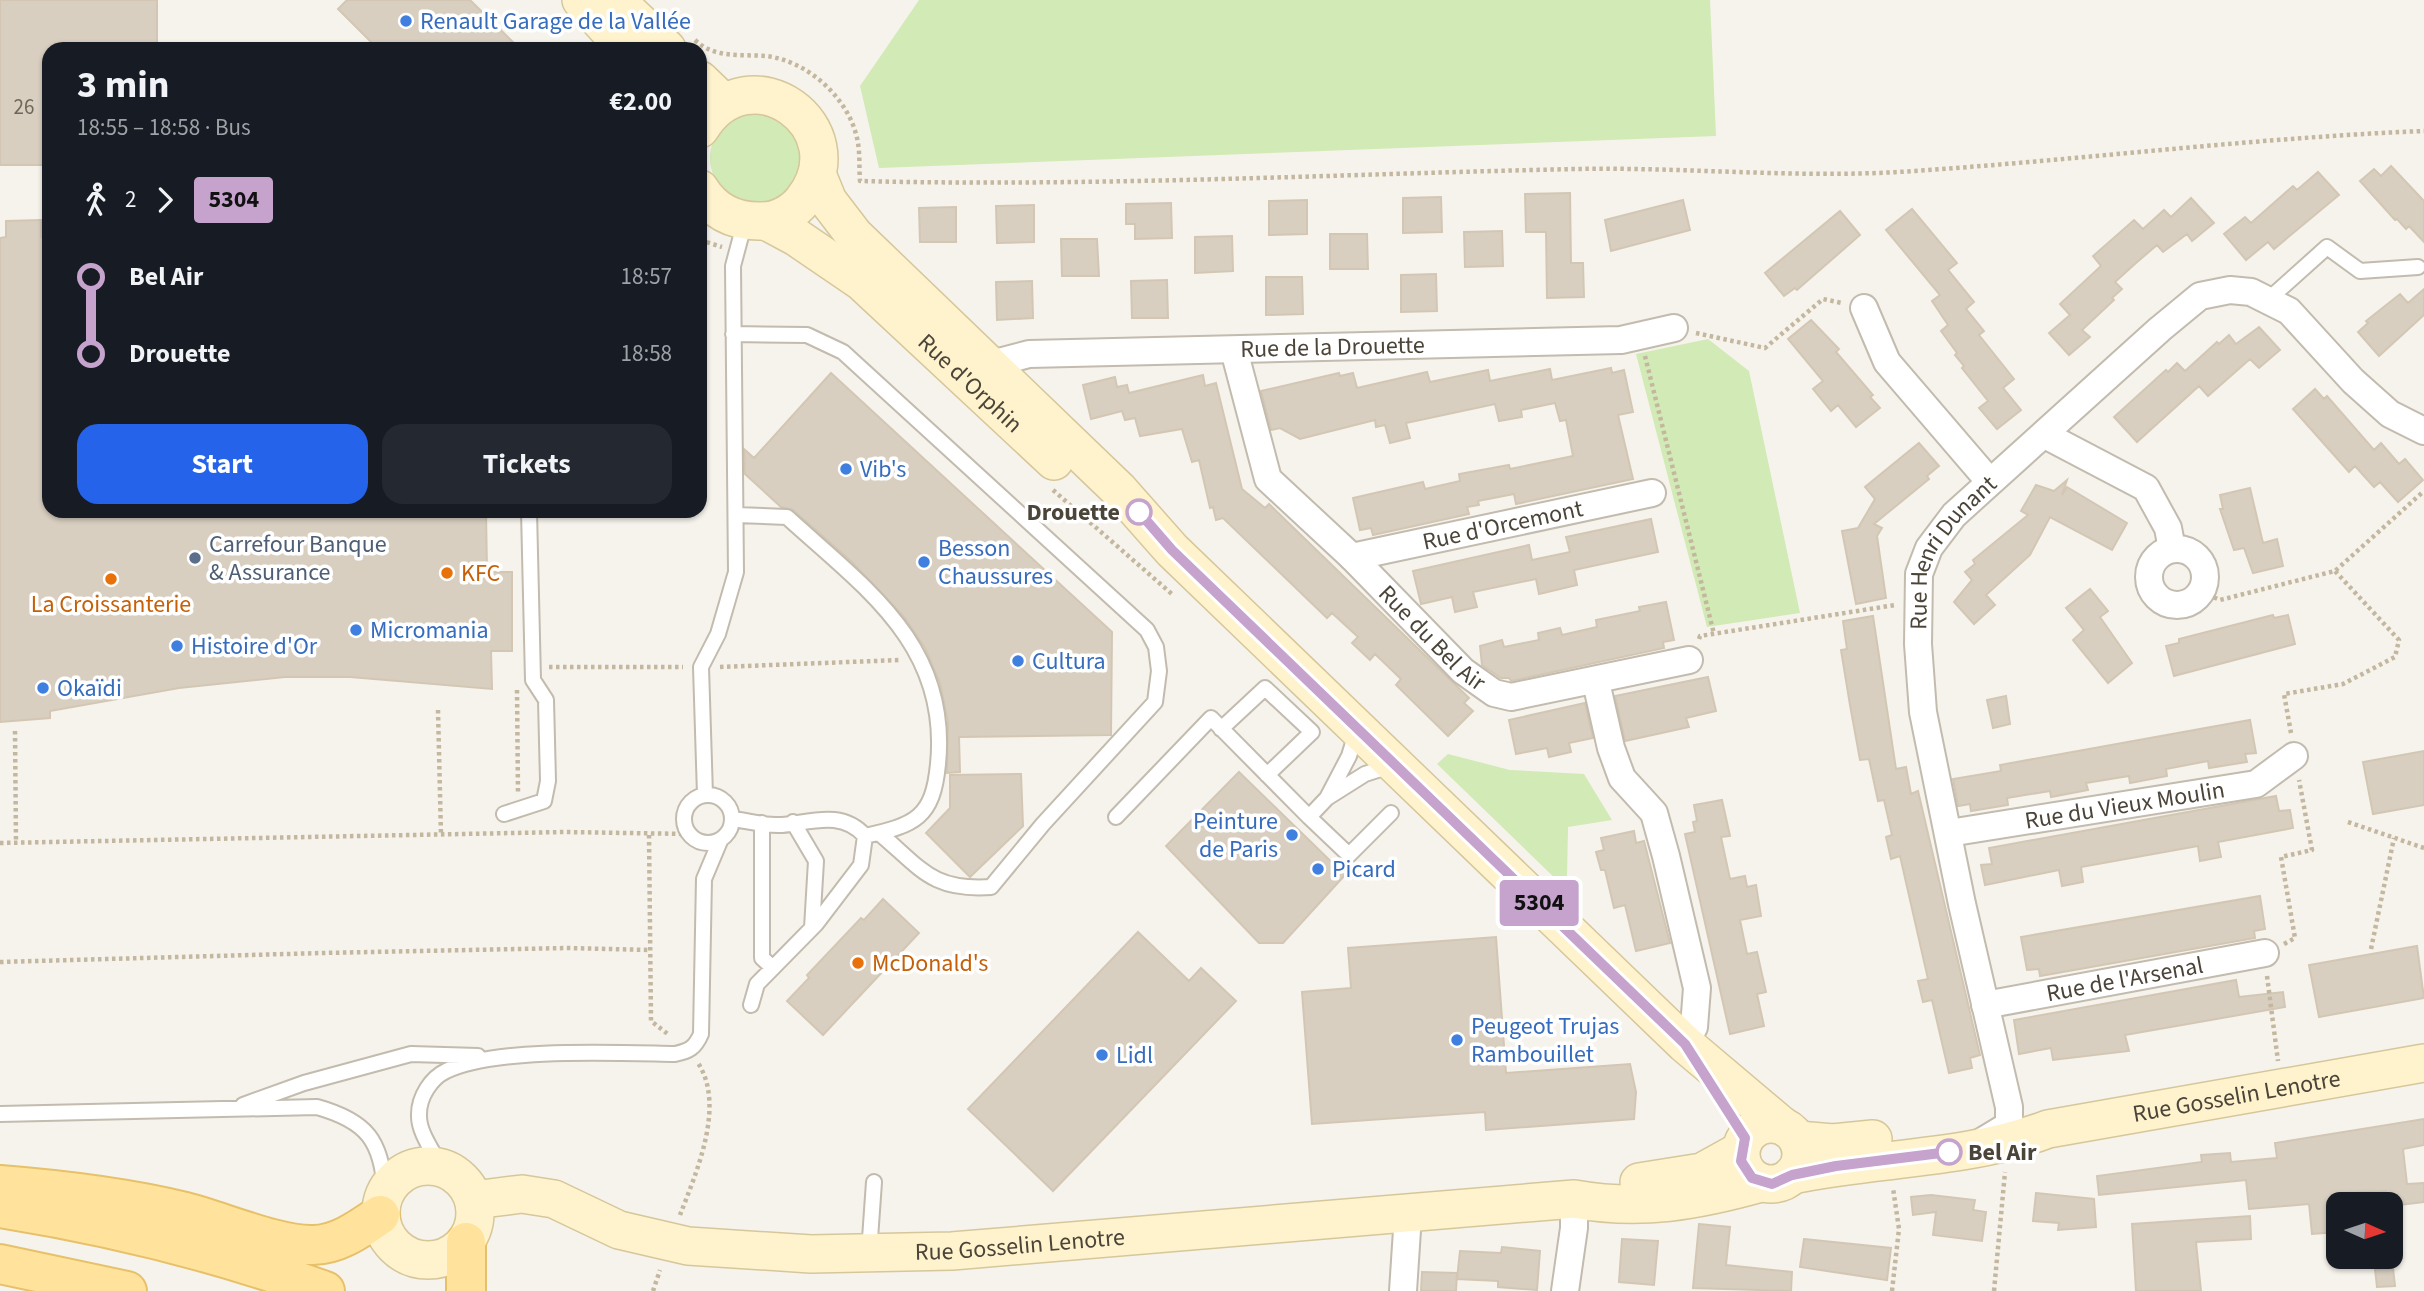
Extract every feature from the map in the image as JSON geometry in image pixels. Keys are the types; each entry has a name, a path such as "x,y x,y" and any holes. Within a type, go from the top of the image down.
{"main road":[{"path":"581,0 620,42"},
{"path":"616,0 660,42"},
{"path":"708,104 741,96 760,95 778,99 794,107 807,121 815,137 819,155 817,174 811,191 799,205 784,216 756,221"},
{"name":"Rue d'Orphin","path":"817,174 828,201 854,235 977,370"},
{"name":"Rue d'Orphin","path":"707,204 730,217 756,221 796,237 862,282 977,370 1119,490 1172,550 1685,1044 1783,1156 1746,1170 1742,1145 1685,1044"},
{"name":"Rue Gosselin Lenotre","path":"474,1200 522,1194 554,1199 619,1230 688,1246 811,1254 952,1251 1408,1215 1574,1199 1605,1188 1702,1172 1742,1145 1760,1125 1783,1156 1836,1166 1969,1150 2011,1143 2048,1129 2424,1063"},
{"name":"Rue Gosselin Lenotre","path":"1574,1199 1605,1205 1711,1198 1783,1156 1833,1143 2009,1125 2048,1129"},
{"path":"0,1185 118,1198 196,1215 285,1242 315,1245 346,1236 383,1203 403,1172 428,1165 456,1174 467,1186 474,1200 473,1230 466,1242 442,1259 413,1259 390,1242 383,1229 383,1203"},
{"path":"0,1209 90,1222 181,1244 325,1291"},
{"path":"466,1242 466,1291"},
{"path":"0,1264 127,1291"}],"street":[{"name":"Rue Henri Dunant","path":"2009,1125 2009,1107 1923,712 1917,601 1919,575 1929,548 1954,515 2200,296 2230,290 2251,292 2289,311 2353,381 2390,414 2424,431"},
{"path":"1864,309 1887,362 1990,482"},
{"name":"Rue de la Drouette","path":"977,370 1029,354 1621,340 1674,328"},
{"name":"Rue du Bel Air","path":"1234,350 1268,479 1352,557 1463,671 1493,693 1511,697 1596,682 1689,660"},
{"path":"2045,435 2146,488 2168,528 2172,549"},
{"name":"Rue d'Orcemont","path":"1352,557 1652,492"},
{"path":"2172,549 2186,550 2200,560 2205,576 2201,592 2186,603 2176,605 2158,598 2149,581 2152,562 2172,549"},
{"path":"1596,682 1611,748 1622,778 1654,813 1666,856 1697,988 1693,1027 1685,1044"},
{"name":"Rue du Vieux Moulin","path":"1949,833 2256,784 2294,756"},
{"name":"Rue de l'Arsenal","path":"1985,1005 2265,953"},
{"path":"1969,1150 2009,1125"},
{"path":"1565,1291 1574,1228 1574,1199"},
{"path":"1404,1291 1408,1215"}],"lane":[{"path":"705,795 701,667 718,634 736,572 733,266 756,221"},
{"path":"2269,299 2327,247 2360,271 2418,267"},
{"path":"733,334 807,335 843,352 1147,630 1156,647 1159,671 1155,702 1043,824 990,887 962,889 937,882 855,824 818,818 789,823 761,823 733,818"},
{"path":"736,515 787,517 844,569 905,632 922,659 936,703 939,759 935,792 923,815 901,828 872,834"},
{"path":"504,814 544,801 548,781 546,700 533,680 532,667 529,518"},
{"path":"1221,729 1265,688 1312,732 1267,775"},
{"path":"1116,817 1211,719 1349,855 1391,813"},
{"path":"1326,799 1349,756 1357,728"},
{"path":"1309,817 1326,799 1364,774 1395,764"},
{"path":"225,1111 304,1083 411,1054 509,1056 675,1054 690,1051 697,1045 701,1034 704,879 720,841 729,832 733,818 729,806 719,797 705,795 691,802 684,817 689,834 707,844 720,841"},
{"path":"761,823 762,958 772,967"},
{"path":"789,823 816,861 812,928"},
{"path":"751,1005 757,984 812,928 861,865 872,834"},
{"path":"441,1167 420,1126 419,1112 423,1095 444,1072 509,1056"},
{"path":"0,1114 317,1107 340,1114 359,1125 374,1141 383,1166 383,1203"},
{"path":"869,1253 874,1182"}],"path":[{"path":"860,181 995,184 1580,169 1897,172 2308,136 2424,131"},
{"path":"1674,328 1765,348 1823,299 1864,309"},
{"path":"2201,592 2220,600 2335,571 2424,491"},
{"path":"2281,1088 2265,953 2295,938 2281,857 2312,850 2284,694 2343,684 2395,656 2399,640 2335,571"},
{"path":"1689,660 1700,636 1917,601"},
{"path":"527,833 519,810 517,667 701,667 922,659"},
{"path":"438,710 441,835"},
{"path":"15,731 16,843"},
{"path":"2348,822 2424,848"},
{"path":"0,843 527,833 689,834"},
{"path":"2371,949 2394,838"},
{"path":"0,962 578,948 650,950"},
{"path":"1994,1291 2006,1164"},
{"path":"1892,1291 1899,1228 1893,1184"}],"green space":[{"path":"919,0 1710,0 1716,136 879,168 860,86"},
{"path":"756,112 774,116 789,125 798,140 802,158 798,176 789,191 774,200 756,204 738,200 723,191 714,176 710,158 714,140 723,125 738,116"},
{"path":"1708,339 1749,371 1800,613 1707,627 1636,354"},
{"path":"1448,754 1510,770 1584,774 1612,820 1568,827 1567,878 1560,883 1437,764"}],"building":[{"path":"0,0 157,0 157,42 42,42 42,165 0,165"},
{"name":"Renault Garage de la Vallée","path":"347,0 470,0 513,42 371,42 338,9"},
{"path":"2391,166 2424,201 2424,242 2409,226 2406,229 2395,220 2360,181 2374,169 2381,176"},
{"path":"2318,172 2339,195 2274,249 2268,242 2246,260 2224,234 2245,217 2251,223 2293,186 2297,190"},
{"path":"1570,193 1571,263 1583,263 1584,297 1547,298 1546,232 1526,232 1525,194"},
{"path":"1441,197 1442,232 1403,233 1403,198"},
{"path":"2191,198 2214,223 2192,241 2187,234 2163,252 2157,245 2115,282 2122,289 2082,330 2090,337 2069,355 2049,333 2070,315 2060,304 2101,266 2093,256 2134,220 2143,229 2164,210 2171,217"},
{"path":"1307,200 1307,234 1269,235 1269,201"},
{"path":"1683,200 1690,230 1611,251 1605,220"},
{"path":"1171,203 1172,238 1135,239 1135,224 1126,224 1126,204"},
{"path":"1034,205 1034,242 997,243 996,206"},
{"path":"956,207 956,242 920,242 919,208"},
{"path":"1912,209 1957,263 1948,270 1974,302 1966,309 1984,331 1979,335 2014,379 2003,388 2021,410 1997,429 1979,408 1988,401 1962,368 1964,366 1955,355 1957,353 1941,331 1948,325 1932,301 1940,295 1886,230"},
{"path":"1840,211 1860,235 1797,290 1795,288 1784,296 1765,273"},
{"path":"41,220 42,518 486,518 487,572 512,572 512,651 491,651 492,689 350,677 285,677 179,688 50,711 50,718 0,722 0,238 6,237 6,221"},
{"path":"1502,231 1503,266 1465,267 1464,232"},
{"path":"1330,234 1367,234 1368,269 1330,269"},
{"path":"1232,236 1233,271 1195,273 1195,237"},
{"path":"1061,239 1097,239 1099,276 1062,276"},
{"path":"1436,274 1437,311 1401,312 1401,275"},
{"path":"1266,277 1302,277 1303,314 1266,315"},
{"path":"1167,280 1168,318 1132,318 1131,281"},
{"path":"1032,281 1033,318 997,320 996,282"},
{"path":"2424,289 2424,315 2379,356 2358,332 2368,323 2366,321 2400,294 2408,303"},
{"path":"1811,320 1839,349 1836,352 1873,395 1870,397 1880,408 1856,427 1838,405 1831,411 1813,389 1823,381 1788,339"},
{"path":"2259,327 2280,350 2259,368 2250,359 2208,396 2199,386 2137,442 2114,417 2177,363 2185,371 2217,342 2219,344 2229,335 2236,344"},
{"path":"1611,368 1612,373 1624,370 1633,412 1618,415 1633,479 1516,504 1514,494 1478,501 1479,505 1467,507 1469,514 1373,535 1371,528 1360,530 1353,498 1423,482 1425,489 1460,481 1459,474 1509,465 1510,469 1573,456 1566,420 1560,421 1555,403 1521,410 1522,417 1499,421 1495,404 1406,423 1410,438 1390,443 1385,425 1376,427 1375,420 1300,439 1280,428 1271,430 1261,391 1339,373 1340,376 1353,373 1357,388 1427,372 1430,382 1488,370 1490,381 1550,369 1552,380"},
{"path":"831,373 1112,632 1111,735 959,737 960,772 947,773 948,722 940,683 925,648 904,617 852,562 793,510 781,507 745,474 744,449 754,458"},
{"path":"1203,375 1205,386 1216,383 1242,489 1265,508 1269,504 1469,698 1464,703 1473,711 1448,736 1396,685 1401,679 1375,654 1370,660 1352,643 1358,637 1332,613 1327,618 1223,518 1216,520 1213,507 1210,508 1199,460 1192,462 1182,429 1140,436 1135,418 1125,420 1122,411 1091,419 1083,385 1115,377 1117,387 1127,385 1129,393"},
{"path":"2315,389 2324,399 2327,396 2374,450 2381,443 2399,464 2405,459 2423,480 2398,502 2380,482 2374,487 2355,466 2349,472 2293,409"},
{"path":"1919,443 1939,466 1927,476 1929,479 1874,524 1882,528 1877,536 1886,598 1856,604 1842,531 1858,528 1875,499 1865,487"},
{"path":"2067,480 2062,495 2067,487 2127,523 2112,550 2050,517 2030,555 1986,595 1995,605 1974,624 1954,602 1972,580 1965,572 1975,564 1973,560 2028,515 2021,511 2036,485 2054,491"},
{"path":"2250,488 2263,543 2277,539 2283,566 2253,573 2244,548 2234,550 2220,509 2223,509 2220,495"},
{"path":"1651,519 1658,552 1574,570 1577,585 1539,594 1536,579 1473,592 1477,607 1455,612 1452,597 1421,604 1413,571 1529,545 1532,560 1570,552 1566,537"},
{"path":"2090,589 2108,611 2100,617 2132,663 2108,683 2073,640 2084,630 2066,608"},
{"path":"1666,602 1674,640 1663,642 1664,648 1511,681 1509,678 1501,678 1482,665 1480,646 1502,640 1504,647 1539,640 1538,633 1560,628 1562,635 1597,627 1596,620 1640,611 1639,607"},
{"path":"2273,615 2274,618 2288,615 2295,644 2174,676 2166,646 2179,643 2179,639"},
{"path":"1873,616 1896,769 1906,767 1911,794 1918,791 1980,1055 1970,1058 1972,1068 1949,1073 1932,1000 1923,1002 1918,981 1928,979 1900,856 1891,859 1886,837 1892,835 1884,800 1878,801 1869,759 1860,760 1850,705 1841,650 1847,649 1843,621"},
{"path":"1708,677 1716,711 1686,718 1689,727 1625,741 1615,696"},
{"path":"2006,696 2010,724 1993,728 1987,700"},
{"path":"1585,703 1593,738 1569,743 1571,752 1549,757 1547,748 1516,754 1509,720"},
{"path":"2250,720 2256,753 2245,754 2247,762 2209,768 2208,761 2166,769 2167,776 2130,783 2129,776 2086,783 2088,790 2051,797 2050,791 2007,798 2008,805 1971,811 1970,804 1958,806 1953,779 2001,771 2000,765"},
{"path":"2424,751 2424,805 2373,814 2363,762"},
{"path":"1239,772 1345,875 1283,943 1259,943 1166,846"},
{"path":"1021,774 1023,826 970,877 926,833 950,808 950,775"},
{"path":"2276,796 2279,811 2290,810 2293,828 2218,842 2221,857 2200,861 2198,846 2081,867 2083,882 2062,886 2059,870 1985,885 1981,865 1992,864 1989,848"},
{"path":"1722,800 1730,836 1721,837 1730,879 1745,876 1747,887 1756,885 1761,916 1740,920 1747,954 1757,952 1766,992 1757,994 1764,1026 1730,1034 1685,834 1695,832 1693,822 1697,821 1694,805"},
{"path":"1634,831 1636,843 1644,841 1670,943 1636,951 1625,905 1614,908 1605,870 1601,870 1596,852 1604,850 1601,838"},
{"path":"2260,896 2265,929 2254,931 2255,938 2040,976 2039,969 2027,970 2021,937"},
{"path":"883,899 919,933 823,1035 787,1001 809,978 807,975 861,918 864,920"},
{"name":"Lidl","path":"1138,932 1189,981 1201,968 1236,1001 1053,1191 968,1109"},
{"path":"1496,937 1506,1073 1630,1064 1636,1092 1634,1119 1486,1130 1485,1112 1312,1124 1302,992 1351,988 1348,948"},
{"path":"2417,946 2424,998 2319,1017 2309,965"},
{"path":"2236,980 2239,997 2283,992 2285,1007 2125,1035 2129,1051 2053,1060 2051,1048 2019,1054 2014,1020"},
{"path":"2424,1119 2424,1145 2403,1149 2407,1184 2424,1183 2424,1202 2403,1205 2403,1192 2326,1192 2326,1233 2312,1234 2309,1204 2249,1209 2246,1180 2099,1195 2097,1176 2202,1162 2201,1155 2230,1153 2231,1162 2277,1158 2275,1143"},
{"path":"2036,1193 2094,1199 2096,1227 2058,1230 2059,1223 2033,1221"},
{"path":"1931,1195 1975,1200 1973,1210 1986,1212 1982,1241 1933,1235 1936,1212 1913,1215 1911,1197"},
{"path":"2250,1216 2251,1239 2196,1242 2201,1291 2136,1291 2132,1224"},
{"path":"1699,1224 1730,1227 1726,1265 1792,1272 1791,1291 1693,1288"},
{"path":"1622,1239 1658,1241 1654,1285 1619,1282"},
{"path":"1804,1239 1891,1248 1887,1280 1800,1267"},
{"path":"1502,1247 1540,1251 1537,1290 1498,1287 1498,1281 1457,1279 1460,1251 1501,1253"},
{"path":"2375,1269 2393,1269 2395,1286 2377,1287"},
{"path":"1422,1272 1457,1273 1456,1291 1421,1291"}],"bus line":[{"name":"5304","path":"1139,512 1172,550 1685,1044 1745,1138 1740,1152 1741,1161 1752,1178 1772,1184 1792,1175 1836,1166 1949,1152"}],"place":[{"name":"Renault Garage de la Vallée","path":"406,21"},
{"name":"Vib's","path":"846,469"},
{"name":"Drouette","path":"1139,512"},
{"name":"Carrefour Banque & Assurance","path":"195,558"},
{"name":"Besson Chaussures","path":"924,562"},
{"name":"KFC","path":"447,573"},
{"name":"La Croissanterie","path":"111,579"},
{"name":"Micromania","path":"356,630"},
{"name":"Histoire d'Or","path":"177,646"},
{"name":"Cultura","path":"1018,661"},
{"name":"Okaïdi","path":"43,688"},
{"name":"Peinture de Paris","path":"1292,835"},
{"name":"Picard","path":"1318,869"},
{"name":"McDonald's","path":"858,963"},
{"name":"Peugeot Trujas Rambouillet","path":"1457,1040"},
{"name":"Lidl","path":"1102,1055"},
{"name":"Bel Air","path":"1949,1152"}]}
